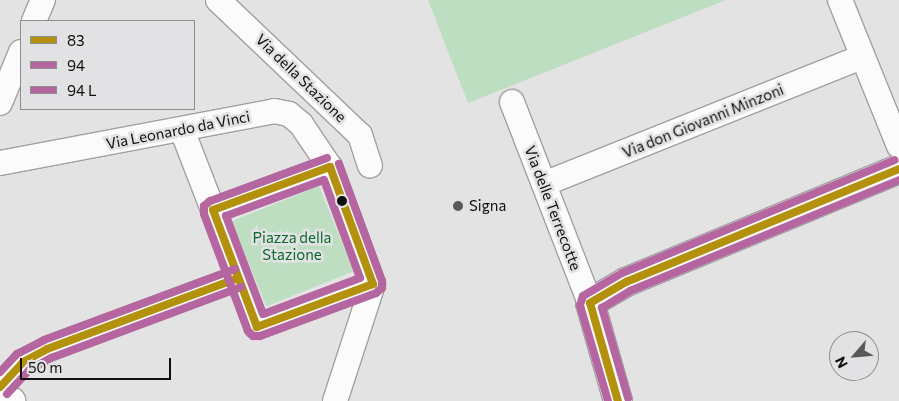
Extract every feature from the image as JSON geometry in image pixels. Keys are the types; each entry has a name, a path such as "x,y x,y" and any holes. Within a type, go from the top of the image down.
{"main road":[{"path":"590,303 626,282 899,169"},
{"name":"Via delle Terrecotte","path":"590,303 618,401"},
{"path":"0,395 11,401"}],"street":[{"path":"34,20 43,0"},
{"name":"Via della Stazione","path":"218,0 360,135 370,165"},
{"path":"840,0 899,146"},
{"path":"0,103 20,54"},
{"name":"Via don Giovanni Minzoni","path":"544,184 862,57"},
{"name":"Via delle Terrecotte","path":"512,102 590,303"},
{"name":"Via Leonardo da Vinci","path":"0,162 182,130 274,111 289,114 301,124 330,167"},
{"path":"182,130 257,327 374,284"},
{"path":"213,210 330,167 374,284 335,401"},
{"path":"0,387 23,362 47,349 238,278"}],"green space":[{"path":"428,0 726,0 468,103"},
{"name":"Piazza della Stazione","path":"319,186 353,271 266,307 232,221"}],"transit line":[{"path":"327,158 210,201 204,206 204,214 248,331 253,336 260,336 376,293 382,288 382,281 339,164"},
{"path":"608,401 580,305 583,296 622,273 895,160"},
{"name":"83","path":"330,167 373,284 257,327 213,210 330,167"},
{"name":"83","path":"590,303 626,282 899,169"},
{"name":"94","path":"324,180 360,278 263,314 226,216 324,180"},
{"name":"94","path":"628,398 602,308 630,291 899,180"},
{"path":"0,372 17,354 44,340 235,269"},
{"name":"83","path":"0,387 23,362 47,349 238,278"},
{"name":"94","path":"7,394 29,370 51,358 241,287"},
{"name":"83","path":"590,303 618,401"}],"place":[{"name":"Signa","path":"458,206"}]}
